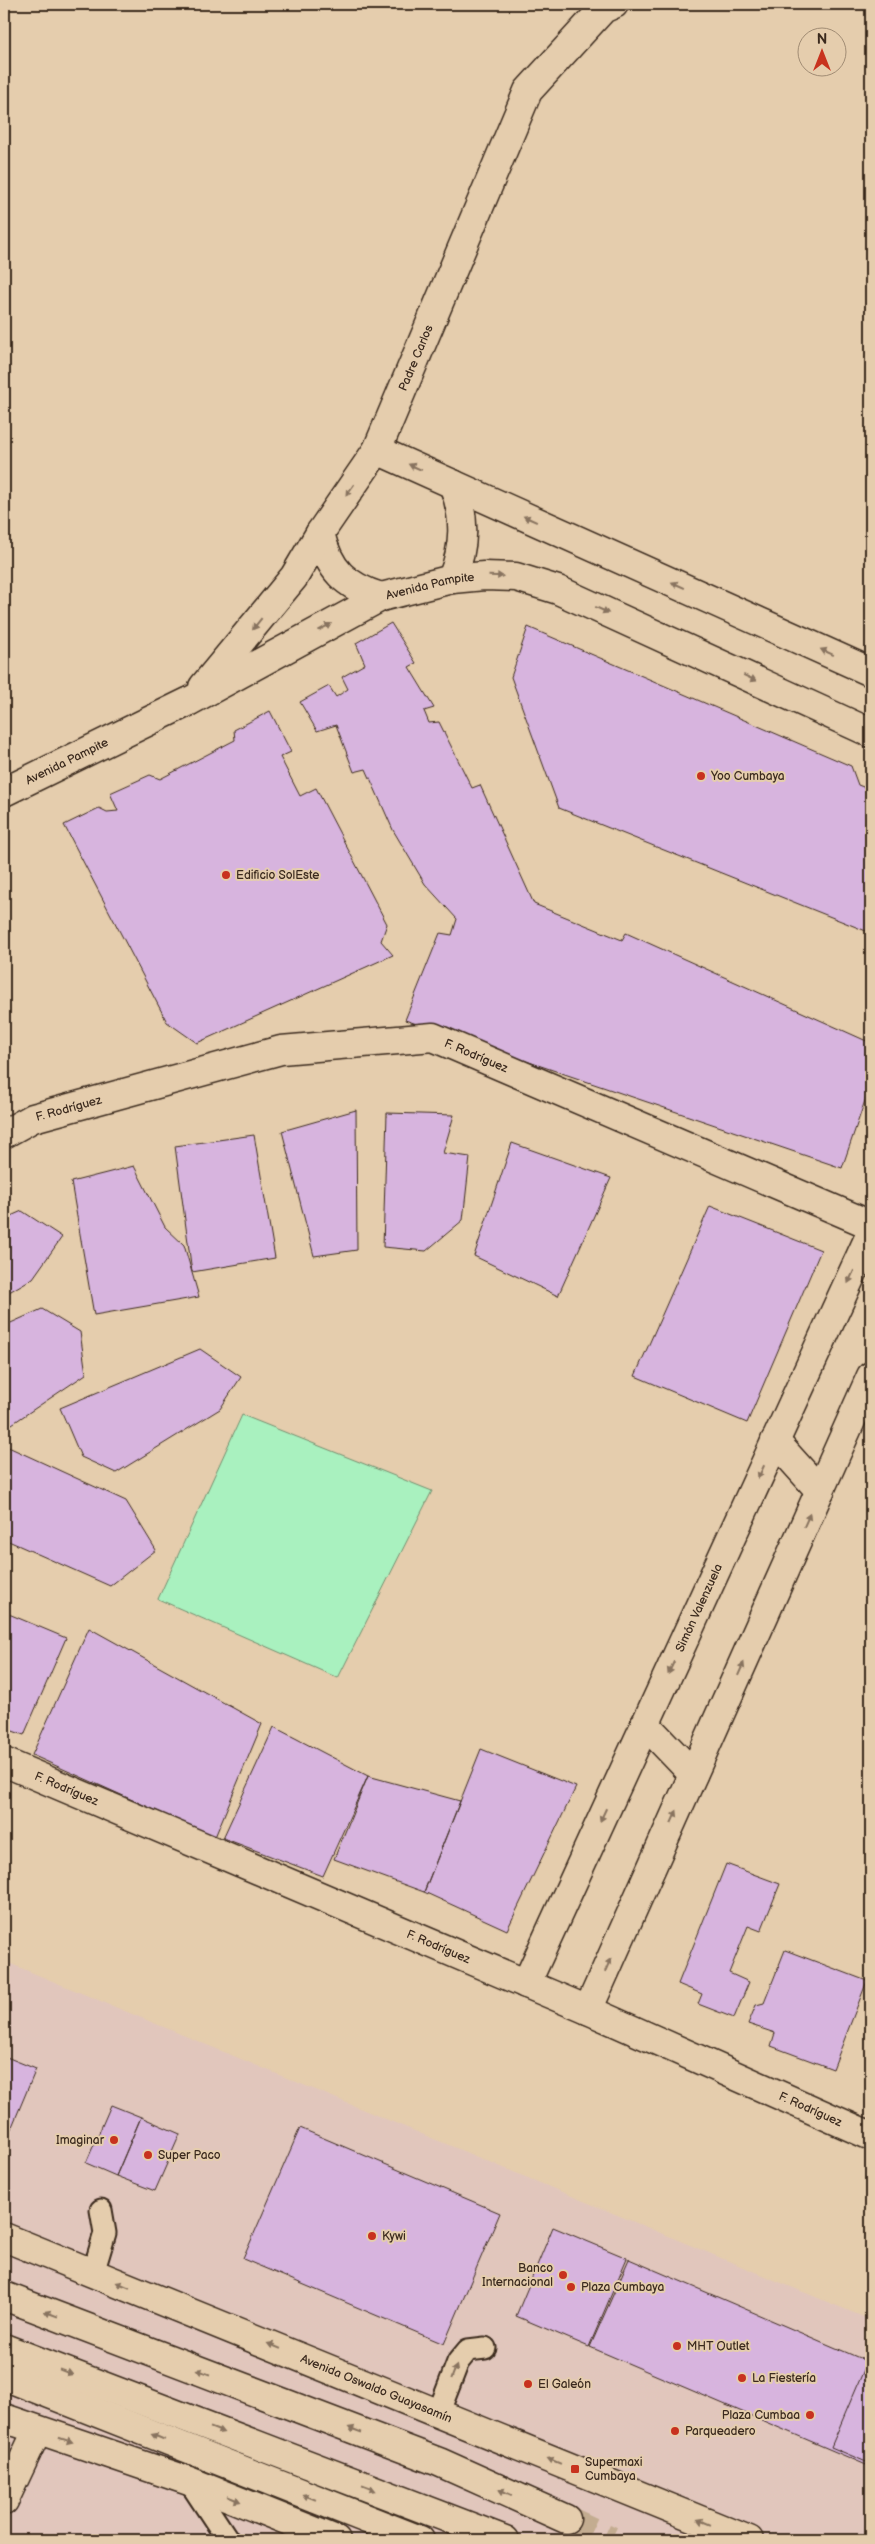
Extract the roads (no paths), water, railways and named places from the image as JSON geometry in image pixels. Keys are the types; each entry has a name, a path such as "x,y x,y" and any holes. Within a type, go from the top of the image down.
{"street":[{"name":"Padre Carlos","path":"190,701 252,630 294,577 320,533 377,450 528,91 603,10 614,4"},
{"path":"377,450 871,672"},
{"path":"452,579 459,561 463,541 460,502 453,484"},
{"path":"320,533 324,552 333,568 347,581 363,591 381,596"},
{"name":"Avenida Pampite","path":"4,792 190,701 381,596 452,579 484,576 516,577 558,590 871,733"},
{"name":"F. Rodríguez","path":"4,1134 33,1118 281,1050 433,1037 871,1225"},
{"name":"Simón Valenzuela","path":"526,1984 871,1233"},
{"path":"588,2010 871,1376"},
{"path":"775,1441 820,1491"},
{"path":"645,1724 693,1774"},
{"name":"F. Rodríguez","path":"4,1762 588,2010 871,2136"},
{"name":"Avenida Oswaldo Guayasamín","path":"4,2236 749,2540"},
{"path":"4,2296 438,2462 566,2519"},
{"path":"4,2348 506,2540"},
{"path":"4,2376 420,2540"},
{"path":"4,2418 189,2481 336,2540"},
{"path":"4,2501 37,2430"}],"lane":[{"path":"93,2273 105,2233 101,2210"},
{"path":"438,2414 458,2362 468,2350 485,2348"},
{"path":"189,2481 228,2540"}],"tunnel":[{"path":"566,2519 611,2540"}],"place":[{"name":"Yoo Cumbaya","path":"701,776"},
{"name":"Edificio SolEste","path":"226,875"},
{"name":"Imaginar","path":"114,2140"},
{"name":"Super Paco","path":"148,2155"},
{"name":"Kywi","path":"372,2236"},
{"name":"Banco Internacional","path":"563,2275"},
{"name":"Plaza Cumbaya","path":"571,2287"},
{"name":"MHT Outlet","path":"677,2346"},
{"name":"La Fiestería","path":"742,2378"},
{"name":"El Galeón","path":"528,2384"},
{"name":"Plaza Cumbaa","path":"810,2415"},
{"name":"Parqueadero","path":"675,2431"},
{"name":"Supermaxi Cumbaya","path":"575,2469"}]}
